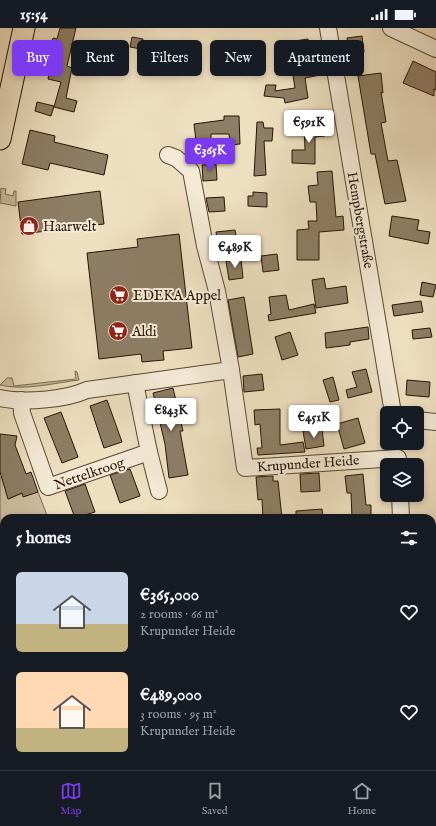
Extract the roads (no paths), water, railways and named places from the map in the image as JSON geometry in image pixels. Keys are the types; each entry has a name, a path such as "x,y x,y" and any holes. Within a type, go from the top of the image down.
{"main road":[{"path":"0,139 24,28"}],"street":[{"name":"Hempbergstraße","path":"328,28 392,406"},
{"path":"391,28 436,49"},
{"name":"Krupunder Heide","path":"168,155 176,158 191,170 206,246 217,291 231,370 245,468 398,455"},
{"path":"0,398 21,400 74,396 87,390 231,370"},
{"path":"135,383 149,452 159,491"},
{"name":"Nettelkroog","path":"21,400 22,413 48,487 149,452"},
{"path":"424,421 436,422"},
{"path":"401,502 402,514"}],"place":[{"name":"Haarwelt","path":"29,226"},
{"name":"EDEKA Appel","path":"119,295"},
{"name":"Aldi","path":"118,331"}]}
